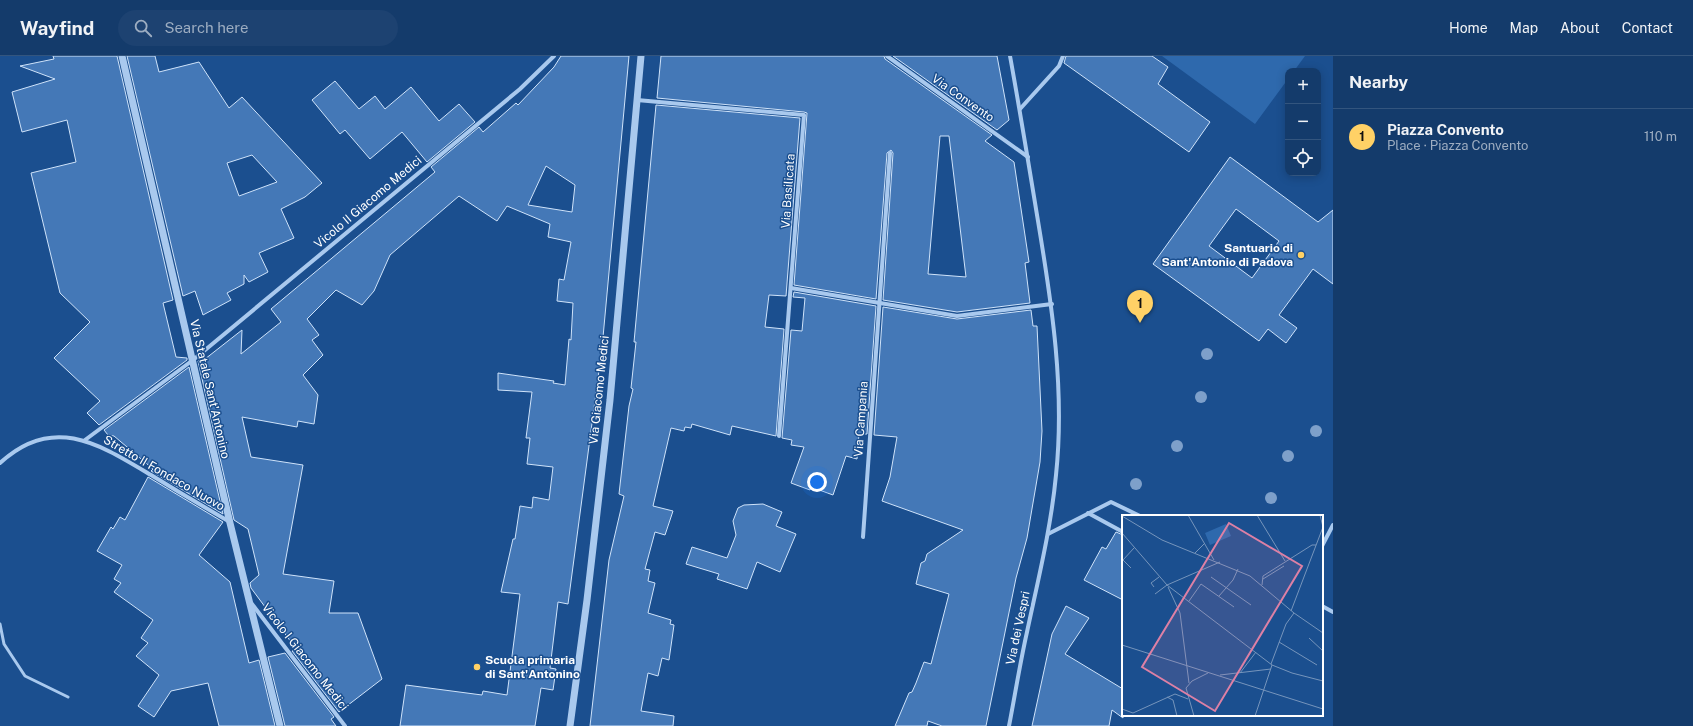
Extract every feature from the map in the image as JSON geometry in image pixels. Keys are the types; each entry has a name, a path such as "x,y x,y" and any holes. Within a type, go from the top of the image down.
{"street":[{"name":"Via Statale Sant'Antonino","path":"122,56 230,523 280,726"},
{"name":"Vicolo II Giacomo Medici","path":"85,440 193,360 520,89 554,56"},
{"name":"Via Giacomo Medici","path":"570,726 587,600 610,400 641,56"},
{"name":"Via Convento","path":"887,56 1028,157"},
{"name":"Via dei Vespri","path":"1009,726 1026,635 1048,534 1056,474 1058,439 1058,379 1052,304 1010,56"},
{"path":"1020,109 1059,66 1063,56"},
{"name":"Via Basilicata","path":"637,100 804,115 779,436"},
{"name":"Via Campania","path":"863,537 890,153"},
{"path":"791,288 957,316 1052,304"},
{"name":"Stretto II Fondaco Nuovo","path":"0,463 20,447 37,440 56,436 85,440 126,460 230,523"},
{"path":"1048,534 1111,502 1138,515"},
{"path":"1088,513 1122,531"},
{"path":"1323,544 1333,525"},
{"name":"Vicolo I Giacomo Medici","path":"249,601 345,726"},
{"path":"1323,607 1333,612"}],"lane":[{"path":"0,624 4,644 25,676 68,697"}],"shaded area":[{"path":"1162,56 1305,56 1296,68 1285,68 1285,83 1255,124"}],"building":[{"path":"53,56 117,56 173,300 163,303 176,357 187,358 187,360 99,425 87,413 100,401 54,358 90,322 60,293 31,173 76,162 67,120 22,132 12,92 55,79 20,66 54,59"},
{"path":"127,56 155,56 159,72 199,62 229,108 242,97 322,183 305,197 281,209 294,238 259,253 268,272 249,282 244,275 244,284 227,293 231,300 203,315 195,291 183,296","holes":["252,155 277,182 239,196 227,163"]},
{"path":"561,56 629,56 602,348 568,604 558,602 550,668 556,669 553,690 541,688 535,726 400,726 406,685 482,695 483,691 507,695 520,594 501,592 513,539 515,539 520,506 532,508 533,497 549,500 553,467 527,464 530,438 526,438 532,392 498,390 498,373 554,381 553,383 565,385 569,339 571,340 573,303 557,301 559,279 564,280 571,242 548,237 550,224 507,206 497,221 459,196 390,255 374,291 362,305 336,290 307,319 319,335 312,340 323,355 303,375 318,395 314,424 298,421 297,427 242,417 251,457 303,465 283,574 334,581 329,613 358,613 382,679 339,712 292,651 297,650 251,588 250,583 259,575 248,529 234,520 198,361 200,359 205,359 242,330 241,354 281,322 271,309 435,172 431,167 479,127 483,132 516,103 518,105 554,67","holes":["546,166 575,185 572,212 528,205"]},
{"path":"661,56 884,56 885,59 992,135 985,141 1014,162 1029,262 1025,263 1030,303 957,312 883,300 893,153 891,150 887,153 876,299 794,285 807,113 657,98","holes":["940,136 949,136 966,277 928,274"]},
{"path":"893,56 997,56 1009,120 997,130"},
{"path":"1066,56 1152,56 1168,67 1158,84 1210,122 1189,152 1064,63"},
{"path":"335,81 359,109 375,96 385,109 411,87 439,121 459,104 475,122 427,162 402,132 370,159 345,130 340,134 312,100"},
{"path":"656,105 800,118 786,296 769,295 765,327 784,329 776,436 732,426 730,435 692,424 691,428 685,427 684,431 671,428 653,506 673,511 665,535 655,532 645,569 650,570 648,581 655,583 648,613 671,620 670,624 674,625 669,660 662,658 658,676 648,673 641,711 674,716 673,726 590,726 609,560 624,496 619,494 629,406 633,389 631,388 636,342 634,342"},
{"name":"Santuario di Sant'Antonio di Padova","path":"1230,157 1318,222 1333,210 1333,284 1313,269 1279,315 1297,328 1286,343 1268,329 1259,341 1153,264","holes":["1236,209 1279,241 1252,278 1209,246"]},
{"path":"794,292 876,306 867,434 859,434 857,459 846,456 833,495 811,487 810,490 791,483 804,447 791,445 792,440 782,438 791,330 802,331 805,298 793,297"},
{"path":"883,307 957,319 1031,310 1033,326 1037,326 1042,431 1040,462 1027,538 1016,578 986,726 942,726 928,721 927,726 895,726 909,693 912,692 924,662 931,664 949,594 916,584 921,563 925,561 927,554 963,530 882,501 890,477 897,437 874,435"},
{"path":"189,367 223,514 151,471 153,469 114,436 108,435 104,430"},
{"path":"148,477 223,522 199,555 230,582 249,663 259,660 275,726 219,726 208,683 171,691 154,717 138,706 159,675 136,656 148,643 141,638 153,620 114,592 121,583 114,579 122,565 97,551 111,527 113,529 120,517 125,520"},
{"path":"763,504 782,512 776,526 796,534 780,572 757,562 747,589 717,579 719,574 686,564 692,547 727,558 736,535 733,521 738,508 744,505"},
{"path":"1116,532 1122,535 1122,599 1084,580 1102,547 1106,549"},
{"path":"1066,606 1089,618 1065,654 1122,688 1123,718 1112,710 1109,726 1032,726 1052,634"},
{"path":"285,653 334,717 331,719 336,726 285,726 268,657"}],"place":[{"name":"Santuario di Sant'Antonio di Padova","path":"1301,255"},
{"name":"Piazza Convento","path":"1140,323"},
{"name":"Scuola primaria di Sant'Antonino","path":"477,667"}]}
